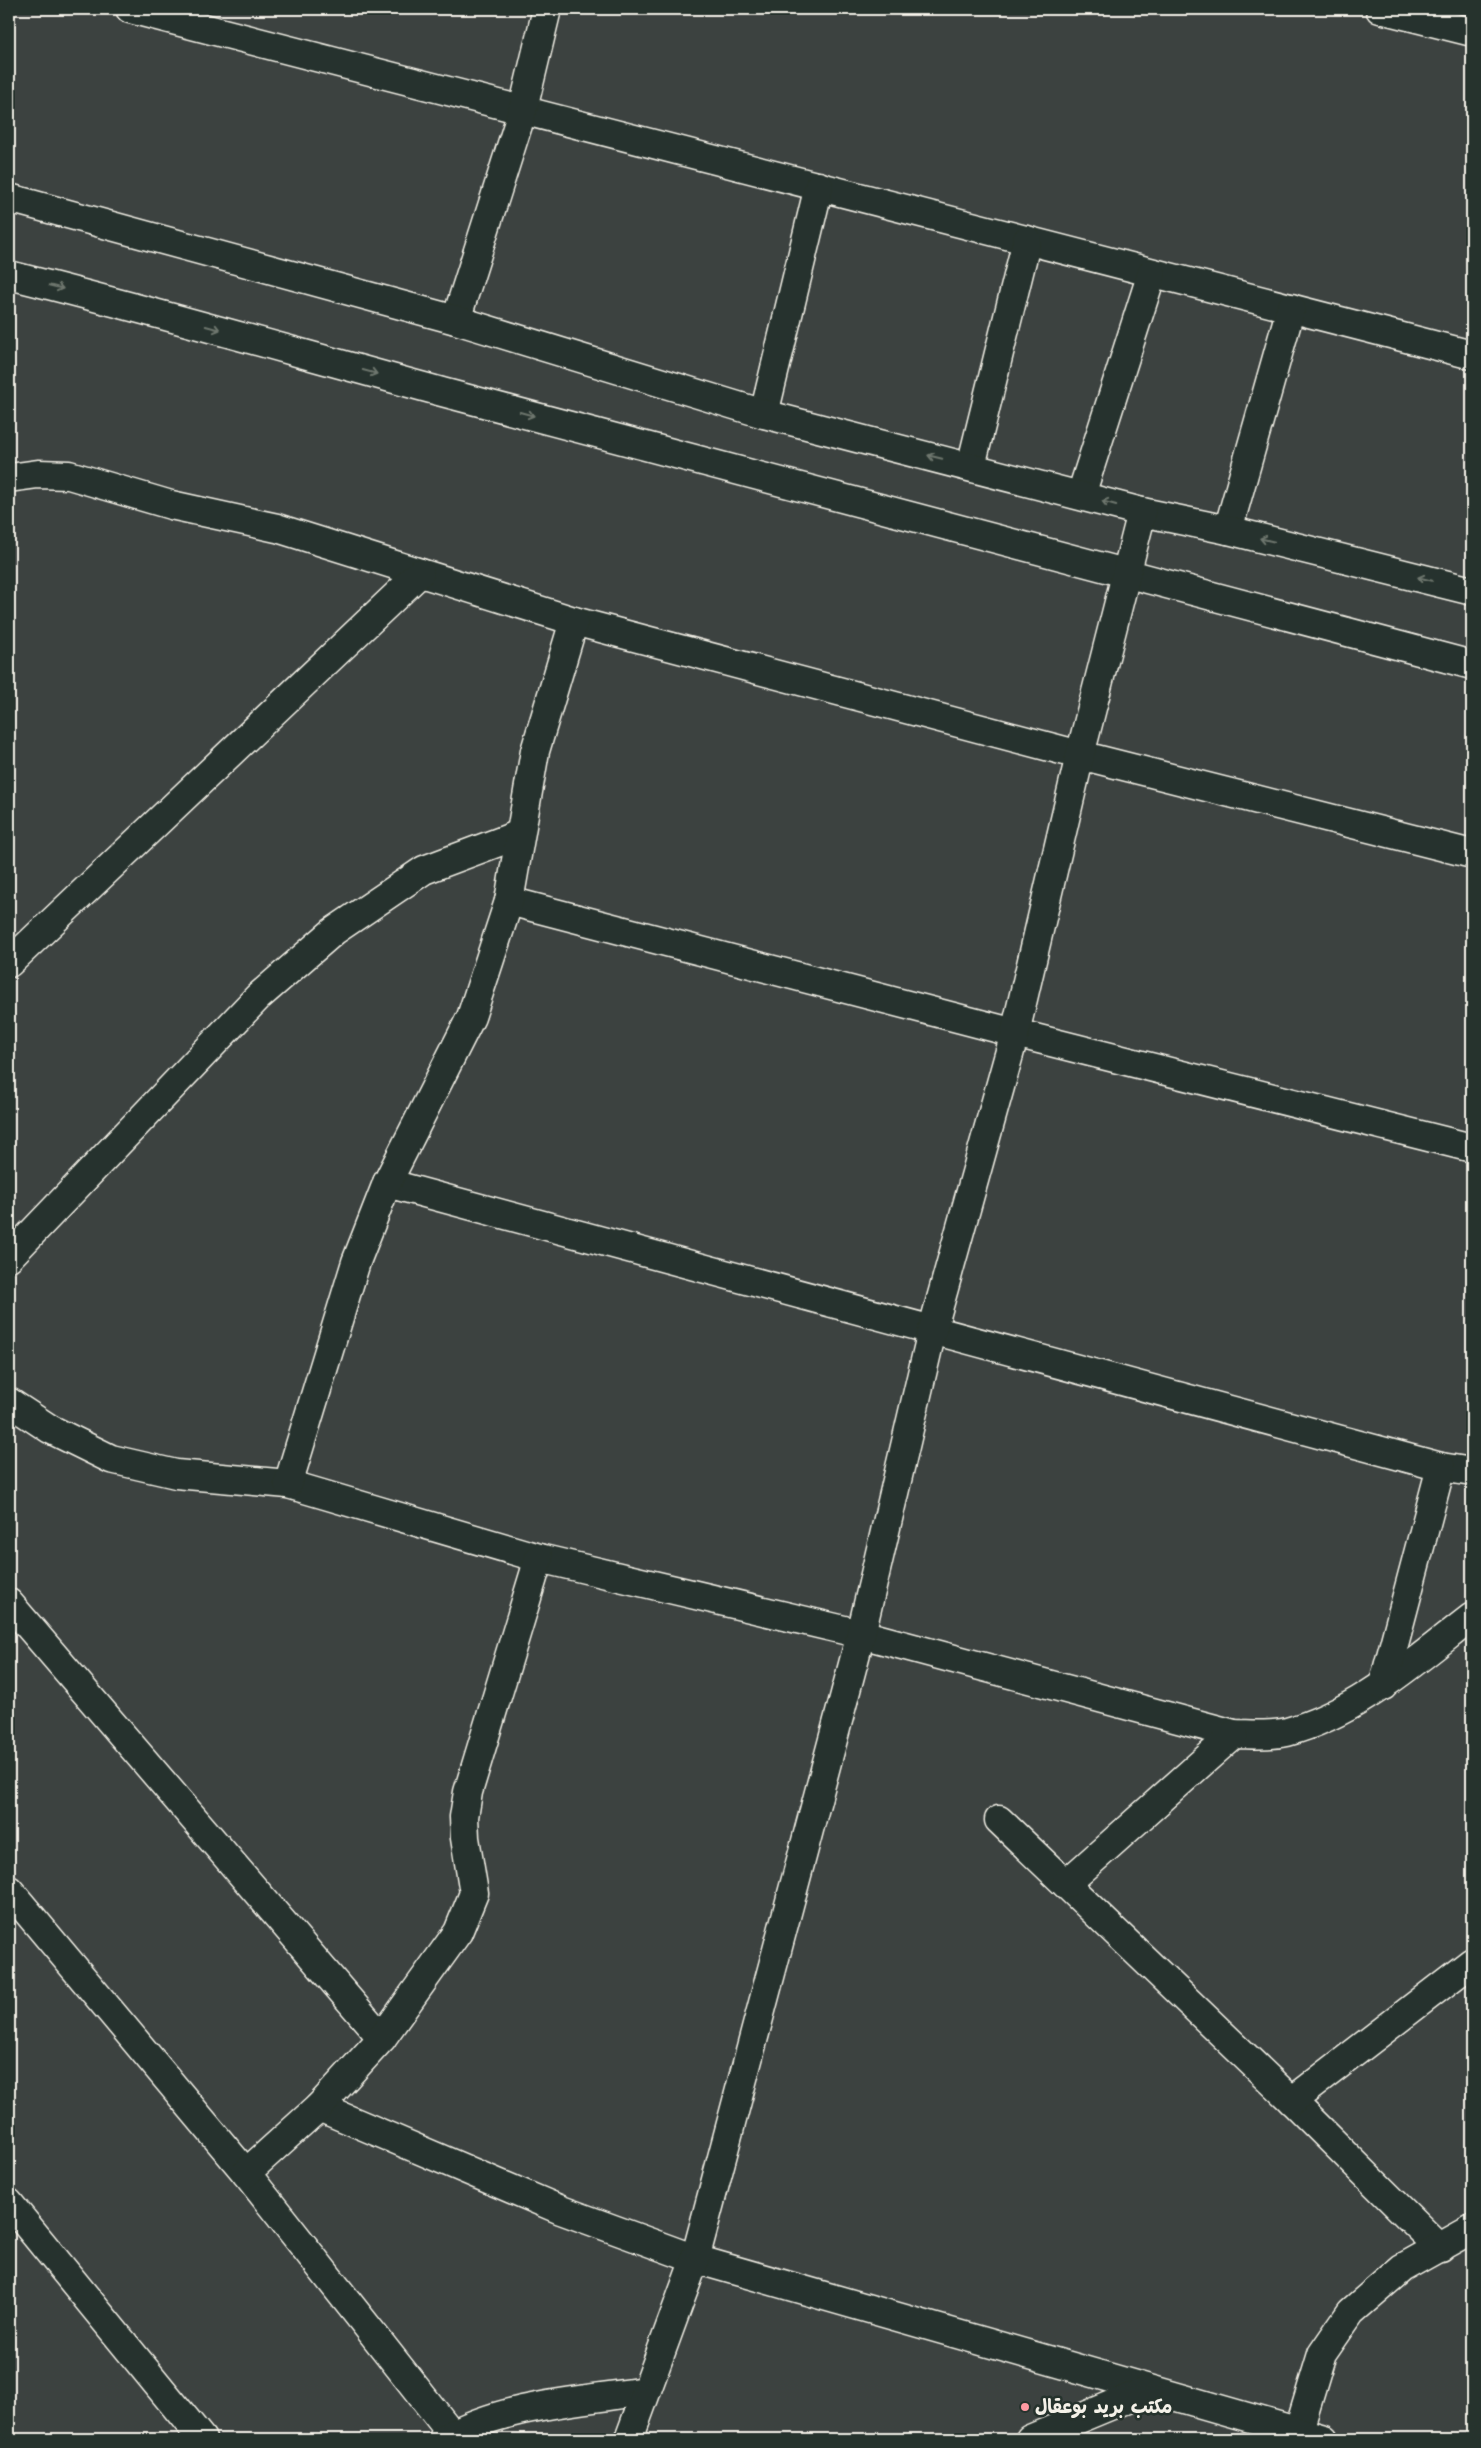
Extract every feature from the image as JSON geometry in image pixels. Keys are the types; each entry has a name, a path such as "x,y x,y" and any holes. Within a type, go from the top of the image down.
{"street":[{"path":"130,9 1472,355"},
{"path":"456,320 523,109 548,9"},
{"path":"1380,9 1472,32"},
{"path":"764,414 819,186"},
{"path":"9,198 456,320 764,414 971,466 1142,512 1228,530 1472,591"},
{"path":"971,466 1027,240"},
{"path":"1081,495 1152,273"},
{"path":"9,276 118,302 436,390 1126,571 1472,665"},
{"path":"1228,530 1291,308"},
{"path":"9,478 38,474 68,475 171,505 277,528 574,621 1080,755 1472,854"},
{"path":"629,2439 645,2391 695,2259 861,1634 932,1331 1015,1033 1080,755 1142,512"},
{"path":"9,963 420,572"},
{"path":"288,1484 356,1262 387,1184 471,1017 509,901 535,750 574,621"},
{"path":"9,1257 258,997 334,930 424,870 520,834"},
{"path":"509,901 1015,1033 1472,1148"},
{"path":"387,1184 1440,1467 1472,1472"},
{"path":"9,1402 50,1429 111,1459 176,1474 288,1484 539,1558 861,1634 1234,1734 1286,1733 1326,1718 1383,1686 1472,1617"},
{"path":"1383,1686 1440,1467"},
{"path":"246,2173 319,2106 382,2038 458,1932 474,1893 465,1838 464,1817 468,1792 539,1558"},
{"path":"9,1603 382,2038"},
{"path":"1066,1884 1234,1734"},
{"path":"999,1820 1292,2101 1440,2248"},
{"path":"9,1890 246,2173 447,2437 487,2420 537,2407 645,2391"},
{"path":"1292,2101 1472,1962"},
{"path":"319,2106 562,2210 695,2259 1324,2439"},
{"path":"9,2203 202,2439"},
{"path":"1298,2433 1322,2354 1351,2312 1402,2268 1472,2230"},
{"path":"1030,2439 1148,2390"}],"place":[{"name":"مكتب بريد بوعقال","path":"1025,2407"}]}
